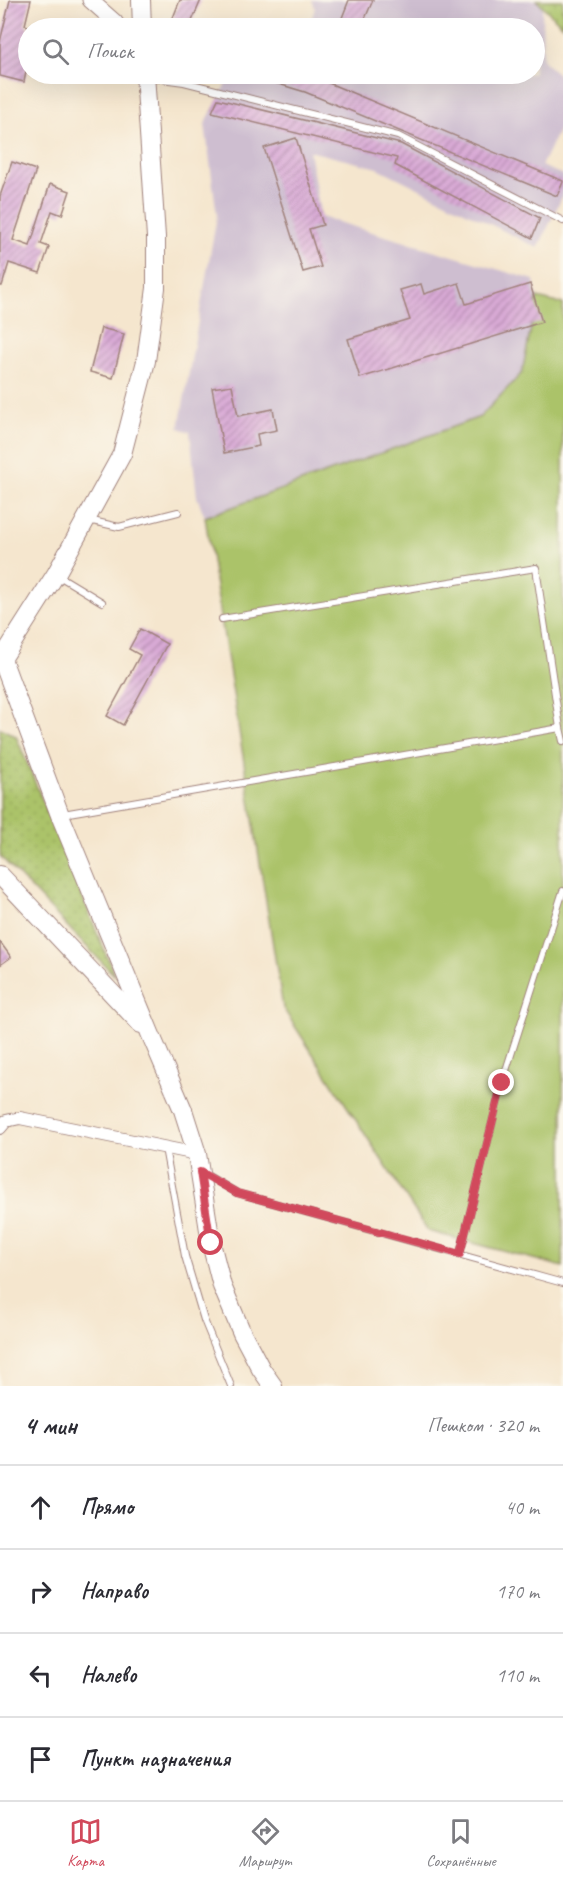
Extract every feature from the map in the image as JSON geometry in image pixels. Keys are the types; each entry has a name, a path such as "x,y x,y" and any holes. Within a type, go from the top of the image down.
{"main road":[{"path":"141,0 142,18"},
{"path":"145,84 156,237 156,288 146,361 122,454 56,574 1,659 60,814 183,1110 198,1163 211,1243 222,1286 242,1333 273,1386"},
{"path":"0,875 150,1033"}],"street":[{"path":"90,0 110,18"},
{"path":"0,1128 6,1121 20,1118 165,1147 198,1163"}],"lane":[{"path":"196,84 398,136 563,221"},
{"path":"86,520 120,527 178,512"},
{"path":"222,619 536,568 563,741"},
{"path":"56,574 102,602"},
{"path":"60,814 560,728"},
{"path":"460,1254 502,1083 563,891"},
{"path":"165,1147 185,1256 204,1320 231,1386"},
{"path":"198,1163 237,1193 563,1283"}],"shaded area":[{"path":"312,0 536,0 542,6 542,18 312,18 315,8"},
{"path":"545,63 563,78 563,121 541,166 563,175 563,195 538,248 378,168 309,151 321,217 534,280 537,298 522,373 480,417 205,517 197,497 190,432 179,428 217,216 205,124 226,84 545,84"}],"green space":[{"path":"536,0 563,0 563,26"},
{"path":"537,298 563,304 563,1267 428,1231 283,1008 205,517 480,417 522,373"},
{"path":"0,728 16,736 115,976 0,856"}],"building":[{"path":"10,0 31,0 27,18 18,18 18,80 0,76 0,42"},
{"path":"180,0 201,0 193,18 173,18"},
{"path":"349,0 373,0 365,18 342,18"},
{"path":"278,84 331,84 563,182 557,196 305,92"},
{"path":"218,99 401,144 540,218 532,238 395,165 397,158 212,112"},
{"path":"296,138 323,225 309,229 321,267 303,272 264,148"},
{"path":"12,162 36,170 13,240 30,246 50,184 70,191 62,215 52,211 41,244 49,247 40,273 9,263 2,286 0,286 0,196"},
{"path":"459,283 466,304 530,284 542,322 360,378 348,339 410,320 400,290 421,284 424,294"},
{"path":"101,328 124,334 113,378 90,372"},
{"path":"232,385 238,416 273,409 277,430 257,434 259,446 224,453 212,388"},
{"path":"140,629 167,644 123,725 107,716 140,655 129,649"},
{"path":"0,942 11,957 0,965"}],"route":[{"path":"211,1243 200,1172 237,1193 460,1254 502,1083"}]}
